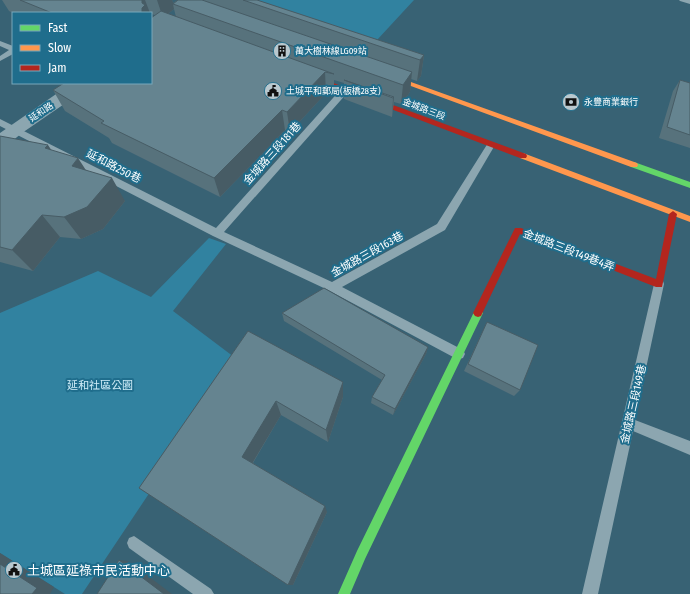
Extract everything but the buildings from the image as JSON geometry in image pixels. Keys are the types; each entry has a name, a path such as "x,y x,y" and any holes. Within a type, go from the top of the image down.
{"main road":[{"name":"金城路三段","path":"377,72 690,185"},
{"name":"金城路三段","path":"300,73 690,219"},
{"name":"金城路三段149巷","path":"659,284 674,214"},
{"name":"金城路三段149巷4弄","path":"344,594 518,230 659,284"}],"street":[{"name":"延和路","path":"0,142 16,129 82,84"}],"lane":[{"path":"682,0 690,2"},
{"path":"0,43 12,49"},
{"path":"0,58 12,51"},
{"name":"金城路三段181巷","path":"217,232 345,90"},
{"name":"延和路250巷","path":"0,122 217,232"},
{"name":"金城路三段163巷","path":"217,232 332,287 441,227 491,145"},
{"name":"金城路三段149巷","path":"590,594 659,284"},
{"path":"332,287 459,354"},
{"path":"628,423 690,448"},
{"path":"134,543 206,594"}],"green space":[{"path":"257,0 414,0 377,40"},
{"name":"延和社區公園","path":"209,238 226,244 173,311 238,360 82,594 65,594 0,553 0,313 98,271 151,297"}],"traffic: fast":[{"path":"634,165 690,185"},
{"path":"344,594 361,555 478,313"}],"traffic: slow":[{"path":"383,74 634,165"},
{"path":"523,156 690,219"}],"traffic: jam":[{"path":"306,75 523,156"},
{"path":"478,313 518,230 659,284 673,214"}],"place":[{"name":"萬大樹林線LG09站","path":"282,51"},
{"name":"土城平和郵局(板橋28支)","path":"273,91"},
{"name":"永豐商業銀行","path":"571,102"},
{"name":"土城區延祿市民活動中心","path":"14,570"}]}
